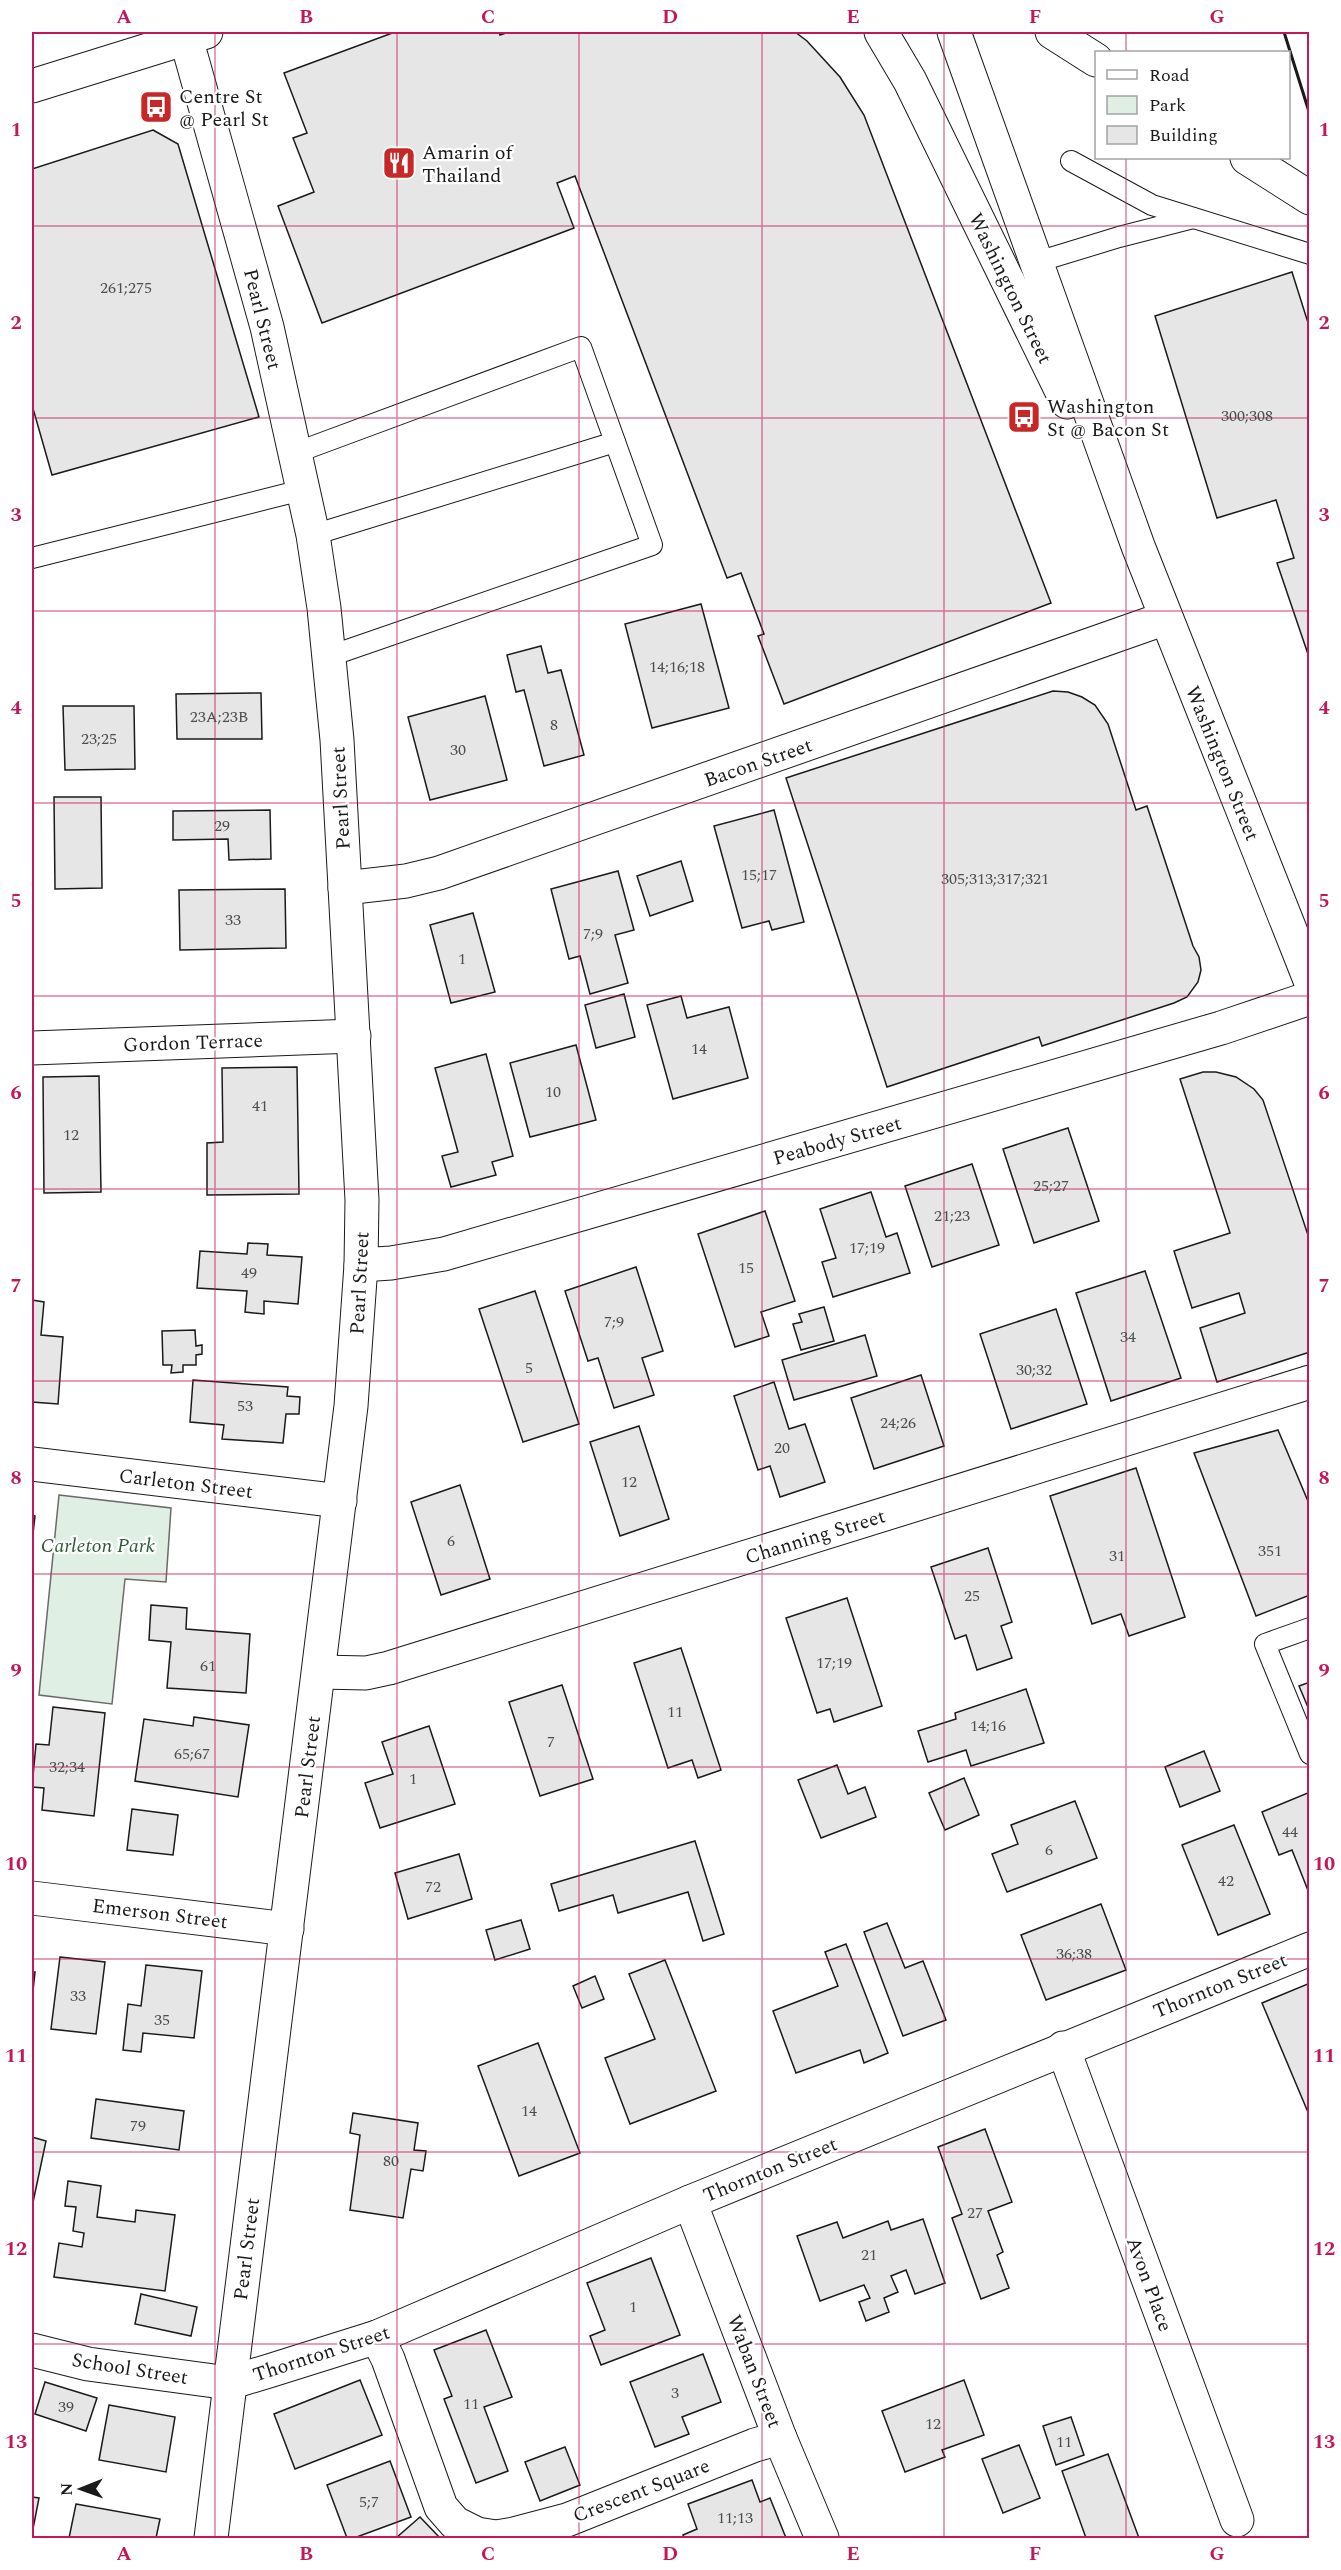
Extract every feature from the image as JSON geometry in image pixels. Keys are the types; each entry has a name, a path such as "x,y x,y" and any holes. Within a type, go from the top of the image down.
{"main road":[{"name":"Washington Street","path":"881,32 910,81 1138,546"},
{"name":"Washington Street","path":"954,32 1138,546 1307,966"},
{"path":"1052,32 1095,59"},
{"path":"32,86 196,35"},
{"name":"Pearl Street","path":"196,35 267,327 313,535 330,656 362,1200 361,1265 351,1406 211,2538"},
{"path":"1249,159 1310,198"},
{"name":"Bacon Street","path":"345,888 406,881 440,873 1166,618"},
{"name":"Peabody Street","path":"361,1265 391,1263 444,1254 1210,1032 1310,998"},
{"name":"Gordon Terrace","path":"32,1048 354,1036"},
{"name":"Channing Street","path":"319,1672 366,1673 389,1668 1308,1386"},
{"name":"Carleton Street","path":"32,1464 340,1501"},
{"name":"Emerson Street","path":"32,1898 287,1929"},
{"name":"Thornton Street","path":"229,2383 377,2337 690,2202 1310,1949"},
{"name":"Avon Place","path":"1063,2048 1237,2520"},
{"name":"Waban Street","path":"690,2202 780,2438 822,2538"},
{"name":"Crescent Square","path":"377,2337 388,2359 441,2508 455,2523 477,2535 496,2537 567,2520 755,2445 780,2438"},
{"name":"School Street","path":"32,2350 88,2364 229,2383"}],"lane":[{"path":"1071,161 1152,205 1310,254"},
{"path":"1037,262 1119,237 1193,218"},
{"path":"295,453 581,347 652,545 330,656"},
{"path":"313,535 615,442"},
{"path":"32,558 302,490"},
{"path":"1310,1628 1265,1644 1310,1754"}],"green space":[{"name":"Carleton Park","path":"59,1495 171,1508 166,1582 125,1579 112,1704 39,1695"}],"building":[{"path":"395,32 499,32 500,35 509,32 795,32 807,41 840,77 864,115 1051,603 784,704 758,636 764,634 741,573 727,578 575,176 557,183 574,228 322,323 278,206 314,192 293,138 307,133 284,73"},
{"path":"153,130 178,144 259,417 52,475 32,405 32,169"},
{"path":"1292,272 1310,329 1310,660 1277,563 1294,558 1276,500 1217,518 1155,316"},
{"path":"701,604 729,708 652,728 625,624"},
{"path":"541,646 548,673 561,670 584,755 544,766 524,690 516,692 507,655"},
{"path":"1053,691 1068,692 1082,697 1095,705 1108,724 1136,810 1147,806 1193,946 1199,957 1201,970 1198,982 1187,997 1174,1003 1042,1046 1039,1037 887,1087 786,778"},
{"path":"261,693 262,739 177,739 176,694"},
{"path":"485,696 507,780 430,800 408,717"},
{"path":"63,706 134,706 135,769 65,770"},
{"path":"54,797 101,797 102,888 55,889"},
{"path":"270,810 271,859 229,860 228,839 173,840 173,811"},
{"path":"774,810 804,922 772,930 769,921 742,928 714,826"},
{"path":"681,861 693,901 650,916 637,876"},
{"path":"618,871 634,930 615,935 628,983 590,994 580,956 569,959 551,889"},
{"path":"285,889 286,948 180,950 179,890"},
{"path":"473,913 495,992 451,1003 430,925"},
{"path":"624,994 635,1037 596,1048 585,1005"},
{"path":"681,996 687,1018 729,1007 748,1078 673,1099 647,1005"},
{"path":"576,1045 596,1120 530,1137 510,1063"},
{"path":"486,1054 513,1156 492,1162 496,1175 451,1187 442,1156 458,1152 435,1068"},
{"path":"297,1067 299,1194 207,1195 207,1143 223,1142 222,1068"},
{"path":"1203,1072 1216,1072 1236,1077 1254,1089 1263,1100 1310,1241 1310,1352 1217,1382 1200,1328 1245,1313 1239,1293 1192,1308 1174,1251 1230,1233 1180,1079"},
{"path":"99,1076 101,1192 44,1193 43,1077"},
{"path":"1068,1128 1099,1221 1034,1243 1003,1149"},
{"path":"972,1164 999,1245 932,1267 905,1186"},
{"path":"871,1192 886,1237 897,1233 910,1273 833,1297 822,1262 836,1258 820,1209"},
{"path":"765,1211 795,1301 761,1312 769,1336 735,1347 698,1234"},
{"path":"248,1243 268,1244 267,1255 302,1257 298,1304 264,1301 264,1314 245,1312 247,1291 197,1288 200,1251 247,1254"},
{"path":"636,1267 663,1351 642,1358 654,1395 614,1408 598,1358 588,1361 565,1291"},
{"path":"1145,1271 1181,1378 1111,1401 1076,1293"},
{"path":"535,1291 579,1424 523,1442 479,1309"},
{"path":"32,1300 44,1302 41,1335 63,1337 58,1404 32,1402"},
{"path":"824,1307 834,1341 801,1350 793,1324 802,1322 799,1314"},
{"path":"1056,1309 1087,1404 1011,1429 980,1334"},
{"path":"195,1330 196,1346 202,1345 202,1354 196,1355 196,1365 183,1365 183,1372 171,1373 172,1365 163,1365 162,1331"},
{"path":"865,1335 877,1376 794,1400 782,1360"},
{"path":"921,1375 944,1446 874,1469 851,1398"},
{"path":"193,1380 288,1387 287,1396 300,1397 299,1414 286,1414 283,1443 222,1439 224,1425 190,1422"},
{"path":"774,1382 789,1429 805,1424 825,1482 780,1497 770,1466 758,1470 734,1396"},
{"path":"639,1426 669,1519 620,1536 590,1442"},
{"path":"1278,1430 1310,1506 1310,1595 1256,1616 1194,1453"},
{"path":"1136,1468 1185,1617 1129,1636 1121,1614 1092,1624 1050,1496"},
{"path":"460,1485 490,1579 441,1595 411,1502"},
{"path":"32,1515 35,1516 32,1543"},
{"path":"988,1548 1012,1622 1001,1626 1012,1658 977,1670 966,1635 955,1639 931,1567"},
{"path":"847,1598 882,1706 834,1722 830,1709 817,1713 786,1618"},
{"path":"151,1605 187,1608 186,1629 250,1634 246,1693 167,1688 171,1642 149,1640"},
{"path":"681,1648 721,1770 698,1778 692,1760 668,1768 634,1663"},
{"path":"1310,1682 1310,1712 1299,1686"},
{"path":"562,1685 593,1779 540,1796 509,1702"},
{"path":"1026,1689 1044,1743 971,1766 966,1750 928,1762 918,1731 956,1719 955,1713"},
{"path":"53,1707 105,1713 94,1816 42,1810 44,1788 32,1787 36,1744 49,1745"},
{"path":"194,1717 249,1725 238,1797 135,1781 144,1719 193,1726"},
{"path":"429,1726 455,1804 380,1828 365,1783 393,1774 382,1742"},
{"path":"1204,1751 1220,1791 1180,1807 1165,1767"},
{"path":"837,1765 848,1794 865,1787 876,1817 821,1838 798,1780"},
{"path":"964,1778 979,1815 945,1830 929,1793"},
{"path":"1310,1792 1309,1893 1292,1850 1279,1855 1262,1812"},
{"path":"1075,1801 1097,1858 1007,1892 992,1854 1018,1844 1011,1825"},
{"path":"132,1809 178,1815 173,1855 127,1850"},
{"path":"1234,1825 1270,1914 1218,1935 1182,1845"},
{"path":"695,1841 724,1934 703,1941 688,1892 618,1913 613,1895 559,1911 551,1884"},
{"path":"459,1854 472,1899 408,1919 395,1873"},
{"path":"1101,1904 1126,1970 1046,2000 1021,1935"},
{"path":"521,1920 530,1949 495,1960 486,1930"},
{"path":"887,1923 905,1968 923,1961 946,2020 903,2036 864,1932"},
{"path":"846,1944 888,2053 864,2063 860,2050 796,2073 773,2011 838,1986 825,1952"},
{"path":"60,1957 105,1962 96,2034 51,2029"},
{"path":"665,1960 716,2091 630,2124 605,2058 655,2039 629,1974"},
{"path":"146,1965 202,1971 194,2038 143,2033 141,2052 123,2050 128,2004 141,2006"},
{"path":"32,1972 35,1972 32,2001"},
{"path":"595,1976 604,1999 582,2008 573,1986"},
{"path":"1310,1983 1310,2117 1262,2003"},
{"path":"538,2043 580,2153 519,2176 478,2066"},
{"path":"96,2099 184,2111 179,2150 91,2138"},
{"path":"353,2113 418,2123 414,2150 426,2151 423,2171 411,2169 403,2218 350,2210 360,2135 350,2133"},
{"path":"985,2129 1012,2202 988,2211 1003,2252 997,2255 1009,2288 981,2299 952,2218 962,2214 938,2147"},
{"path":"32,2137 46,2141 32,2207"},
{"path":"68,2181 101,2186 97,2217 135,2222 136,2210 175,2215 165,2291 54,2277 59,2243 82,2247 84,2233 73,2231 76,2207 65,2206"},
{"path":"923,2219 945,2283 915,2294 906,2270 891,2276 898,2292 884,2298 889,2312 866,2321 859,2302 870,2298 864,2285 820,2301 797,2236 837,2222 843,2238 888,2221 891,2230"},
{"path":"651,2258 680,2335 601,2365 590,2336 605,2330 587,2283"},
{"path":"141,2294 197,2307 191,2336 135,2324"},
{"path":"486,2330 512,2397 484,2407 508,2471 476,2483 444,2399 452,2396 434,2350"},
{"path":"703,2354 721,2402 682,2417 689,2434 655,2447 630,2382"},
{"path":"360,2380 382,2435 295,2469 274,2414"},
{"path":"964,2380 984,2435 942,2450 945,2457 905,2472 882,2411"},
{"path":"45,2382 97,2398 86,2431 35,2414"},
{"path":"109,2405 175,2417 166,2472 99,2460"},
{"path":"1071,2417 1084,2455 1056,2465 1043,2426"},
{"path":"1019,2445 1040,2498 1003,2513 982,2459"},
{"path":"565,2447 580,2485 540,2501 525,2462"},
{"path":"1108,2454 1139,2538 1086,2538 1062,2471"},
{"path":"390,2461 411,2517 354,2538 347,2538 327,2485"},
{"path":"752,2480 760,2502 770,2498 786,2538 684,2538 683,2535 697,2529 688,2504"},
{"path":"32,2497 39,2498 32,2534"},
{"path":"76,2504 160,2519 156,2538 69,2538"},
{"path":"420,2517 440,2538 396,2538"}],"wall":[{"path":"1284,32 1290,51"},
{"path":"1290,51 1310,115"}],"place":[{"name":"Centre St @ Pearl St","path":"156,107"},
{"name":"Amarin of Thailand","path":"399,163"},
{"name":"Washington St @ Bacon St","path":"1024,417"}]}
